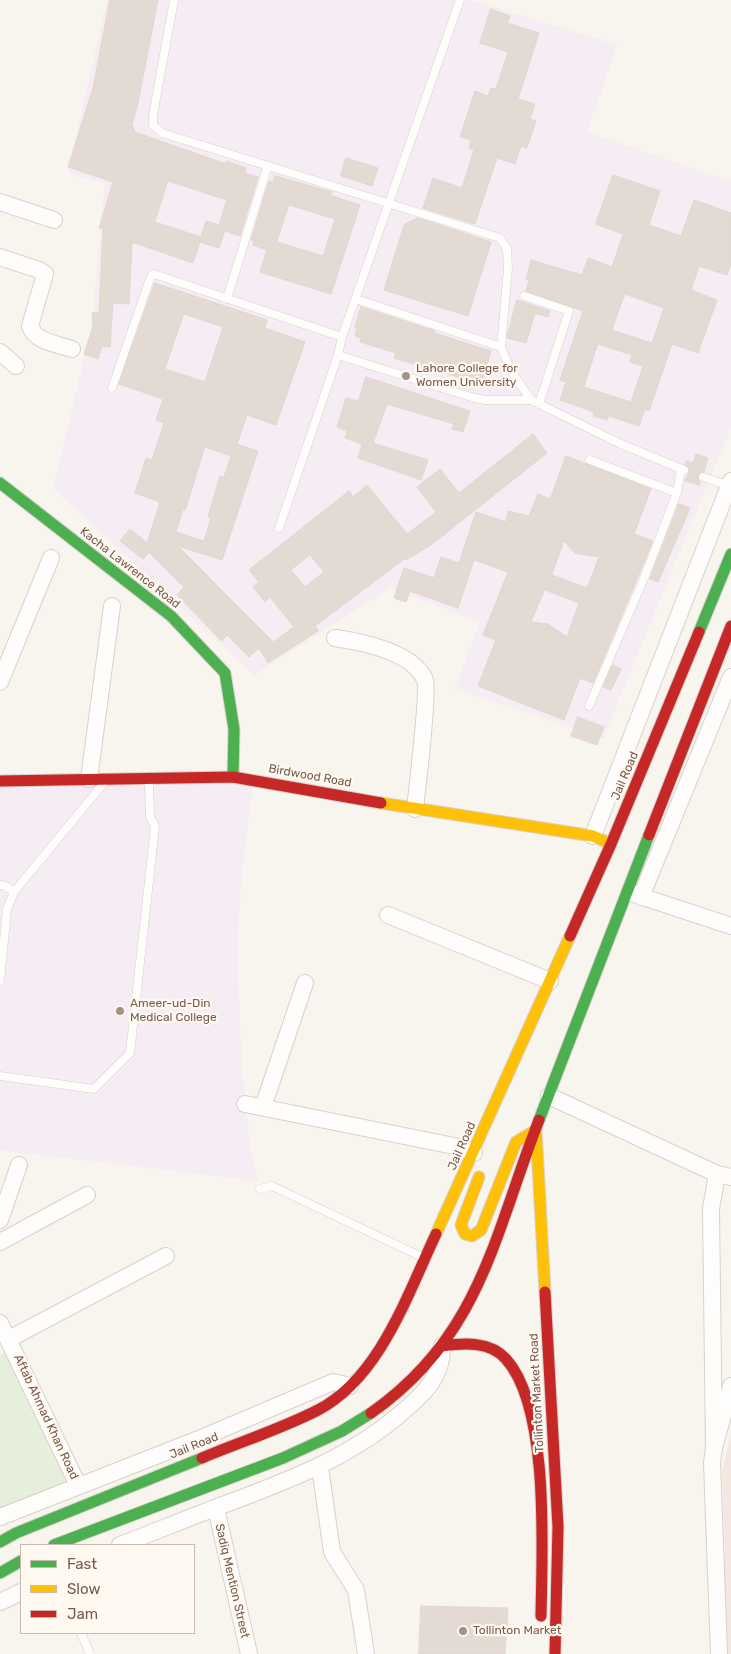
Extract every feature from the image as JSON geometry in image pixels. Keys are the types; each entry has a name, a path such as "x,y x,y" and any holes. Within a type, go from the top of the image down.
{"main road":[{"name":"Kacha Lawrence Road","path":"2,487 171,616 225,673 234,729 232,777"},
{"name":"Jail Road","path":"0,1542 25,1529 319,1410 350,1386 374,1357 391,1329 474,1153 611,844 731,554"},
{"path":"56,1544 108,1521 225,1482 344,1430 374,1411 397,1392 421,1370 442,1346 460,1320 483,1276 513,1199 549,1096 634,895 731,626"},
{"name":"Birdwood Road","path":"0,781 149,780 232,777 415,809 593,836 611,844"},
{"path":"506,1080 507,1107"},
{"path":"483,1167 462,1219 462,1230 472,1236 481,1230 516,1142 536,1130"},
{"name":"Tollinton Market Road","path":"536,1130 558,1527 554,1654"},
{"name":"Tollinton Market Road","path":"442,1346 465,1342 494,1350 507,1359 518,1373 527,1399 536,1437 540,1487 540,1628"},
{"path":"0,1573 20,1562"}],"street":[{"path":"0,202 54,220"},
{"path":"0,257 39,270 45,274 30,326 32,333 42,339 72,349"},
{"path":"0,352 16,366"},
{"path":"593,836 730,484"},
{"path":"0,682 51,558"},
{"path":"88,779 112,606"},
{"path":"335,638 365,642 414,664 426,681 415,809"},
{"path":"731,677 724,714 634,895 731,926"},
{"path":"388,915 550,981"},
{"path":"263,1107 305,983"},
{"path":"549,1096 724,1176 711,1209 714,1448 712,1478 719,1654"},
{"path":"245,1104 459,1147 474,1153"},
{"path":"0,1220 18,1165"},
{"path":"0,1242 86,1195"},
{"path":"9,1339 166,1256"},
{"name":"Aftab Ahmad Khan Road","path":"0,1323 78,1485"},
{"path":"123,1544 269,1489 320,1467 354,1449 390,1424 420,1397 439,1372 442,1346"},
{"path":"0,1517 199,1439 333,1382 350,1386"},
{"path":"714,1448 731,1386"},
{"path":"320,1467 332,1552 356,1590 366,1654"},
{"name":"Sadiq Mention Street","path":"216,1508 249,1654"},
{"path":"0,1602 20,1592"}],"lane":[{"path":"174,0 152,115 153,125 162,133 500,238 507,249 508,268 501,347 511,371 531,400"},
{"path":"279,528 338,355 342,337 460,0"},
{"path":"227,298 268,165"},
{"path":"112,388 151,276 156,275 342,337"},
{"path":"524,296 569,311 540,404"},
{"path":"356,299 501,347"},
{"path":"338,355 471,397 485,400 531,400 621,444 683,469 677,493 645,576 589,706"},
{"path":"590,460 677,493"},
{"path":"703,476 730,484"},
{"path":"0,981 7,909 14,892 107,779"},
{"path":"0,1076 94,1089 130,1053 155,826 150,817 149,780"},
{"path":"0,885 6,886 14,892"},
{"path":"260,1189 272,1186 424,1258"},
{"path":"81,1634 90,1654"}],"shaded area":[{"name":"Lahore College for Women University","path":"107,0 470,0 617,45 587,132 731,181 731,427 603,738 455,689 480,622 390,588 254,675 53,488 92,326 105,183 68,173"},
{"name":"Ameer-ud-Din Medical College","path":"253,780 241,882 237,953 242,1069 250,1146 258,1181 0,1150 0,781"},
{"path":"731,1433 731,1654 724,1654 720,1572 725,1554 722,1472"}],"green space":[{"path":"13,1347 75,1483 6,1505 0,1509 0,1355"}],"building":[{"path":"110,0 158,0 138,103 132,124 135,132 226,164 226,161 246,168 245,173 258,177 240,236 225,231 219,248 200,242 193,263 132,242 129,304 113,303 110,347 102,346 98,359 84,354 93,326 92,313 99,312 103,229 99,228 113,182 68,167 93,88","holes":["168,181 227,200 219,225 206,221 201,237 155,222"]},
{"path":"491,9 510,16 507,23 539,33 518,99 535,104 530,119 536,121 527,148 521,146 515,164 497,158 475,224 423,208 433,178 462,188 474,150 469,148 471,140 460,137 475,91 488,96 491,88 496,89 508,52 480,43"},
{"path":"346,158 378,168 372,186 341,176"},
{"path":"613,175 660,191 649,225 681,236 694,200 731,213 731,264 727,275 699,266 691,290 717,300 698,353 672,344 649,411 645,409 639,426 609,416 607,420 593,416 594,412 560,400 566,382 560,380 583,311 526,291 529,280 526,279 531,260 582,275 588,258 612,267 623,234 596,224","holes":["625,294 664,308 652,343 612,330","598,344 632,355 630,362 643,366 631,402 584,387"]},
{"path":"275,176 332,192 330,195 360,205 331,294 260,272 267,250 253,245 254,241 251,240 269,181 273,182","holes":["289,205 335,219 323,256 277,242"]},
{"path":"418,218 491,242 468,316 384,290 404,225"},
{"path":"155,283 267,320 265,328 305,342 276,425 247,415 237,444 258,451 222,560 178,546 273,642 294,627 270,597 265,602 253,587 259,582 249,570 349,491 353,497 367,485 407,534 436,512 417,487 440,469 459,493 533,434 547,453 431,545 406,560 407,557 315,626 318,631 268,663 259,648 249,657 227,635 222,641 177,595 184,587 149,552 143,559 120,541 130,529 147,543 160,502 135,493 146,458 152,460 164,423 156,420 163,399 119,384","holes":["184,314 223,327 205,382 165,369","205,447 231,456 224,477 220,476 208,517 211,518 204,541 176,532 183,509 185,510","310,555 324,572 305,587 291,570"]},
{"path":"517,300 550,311 548,317 535,313 526,343 507,338"},
{"path":"361,307 491,351 483,380 479,379 478,383 394,358 396,353 360,342 361,338 355,336 357,329 355,328"},
{"path":"366,377 470,411 463,432 452,429 454,424 387,404 373,443 428,460 421,480 358,458 362,444 345,438 347,431 337,427 346,398 358,401"},
{"path":"696,454 708,458 704,472 698,476 700,485 685,481 690,470 685,465 686,461 693,463"},
{"path":"566,456 651,489 634,534 653,541 593,683 580,678 564,720 478,686 496,640 483,635 508,572 474,560 458,608 410,591 406,602 394,598 404,568 434,578 441,557 459,563 476,512 506,522 508,511 529,516 538,494 550,499","holes":["564,541 575,553 599,557 587,588 552,575","545,590 579,603 567,637 548,624 531,622"]},
{"path":"679,504 690,508 658,582 650,579"},
{"path":"613,665 621,669 611,690 603,687"},
{"path":"578,717 604,727 597,745 571,736"},
{"name":"Tollinton Market","path":"421,1606 508,1608 505,1654 419,1654"}],"traffic: fast":[{"path":"0,483 171,616 225,673 234,729 233,777"},
{"path":"699,632 731,554"},
{"path":"539,1120 649,835"},
{"path":"57,1544 283,1458 342,1431 371,1413"},
{"path":"0,1542 16,1533 202,1458"},
{"path":"0,1573 20,1562"}],"traffic: slow":[{"path":"381,803 593,836 611,844"},
{"path":"436,1234 570,936"},
{"path":"479,1177 461,1225 465,1234 472,1236 481,1230 516,1142 536,1130 545,1292"}],"traffic: jam":[{"path":"649,835 731,626"},
{"path":"570,936 611,844 699,632"},
{"path":"0,781 233,777 381,803"},
{"path":"371,1413 408,1383 437,1351 461,1317 495,1243 539,1120"},
{"path":"202,1458 304,1417 340,1396 359,1377 390,1332 436,1234"},
{"path":"545,1292 558,1527 555,1654"},
{"path":"442,1346 468,1344 485,1346 492,1349 506,1359 520,1381 530,1411 537,1445 542,1519 541,1616"}],"place":[{"name":"Lahore College for Women University","path":"406,376"},
{"name":"Ameer-ud-Din Medical College","path":"120,1011"},
{"name":"Tollinton Market","path":"463,1631"}]}
